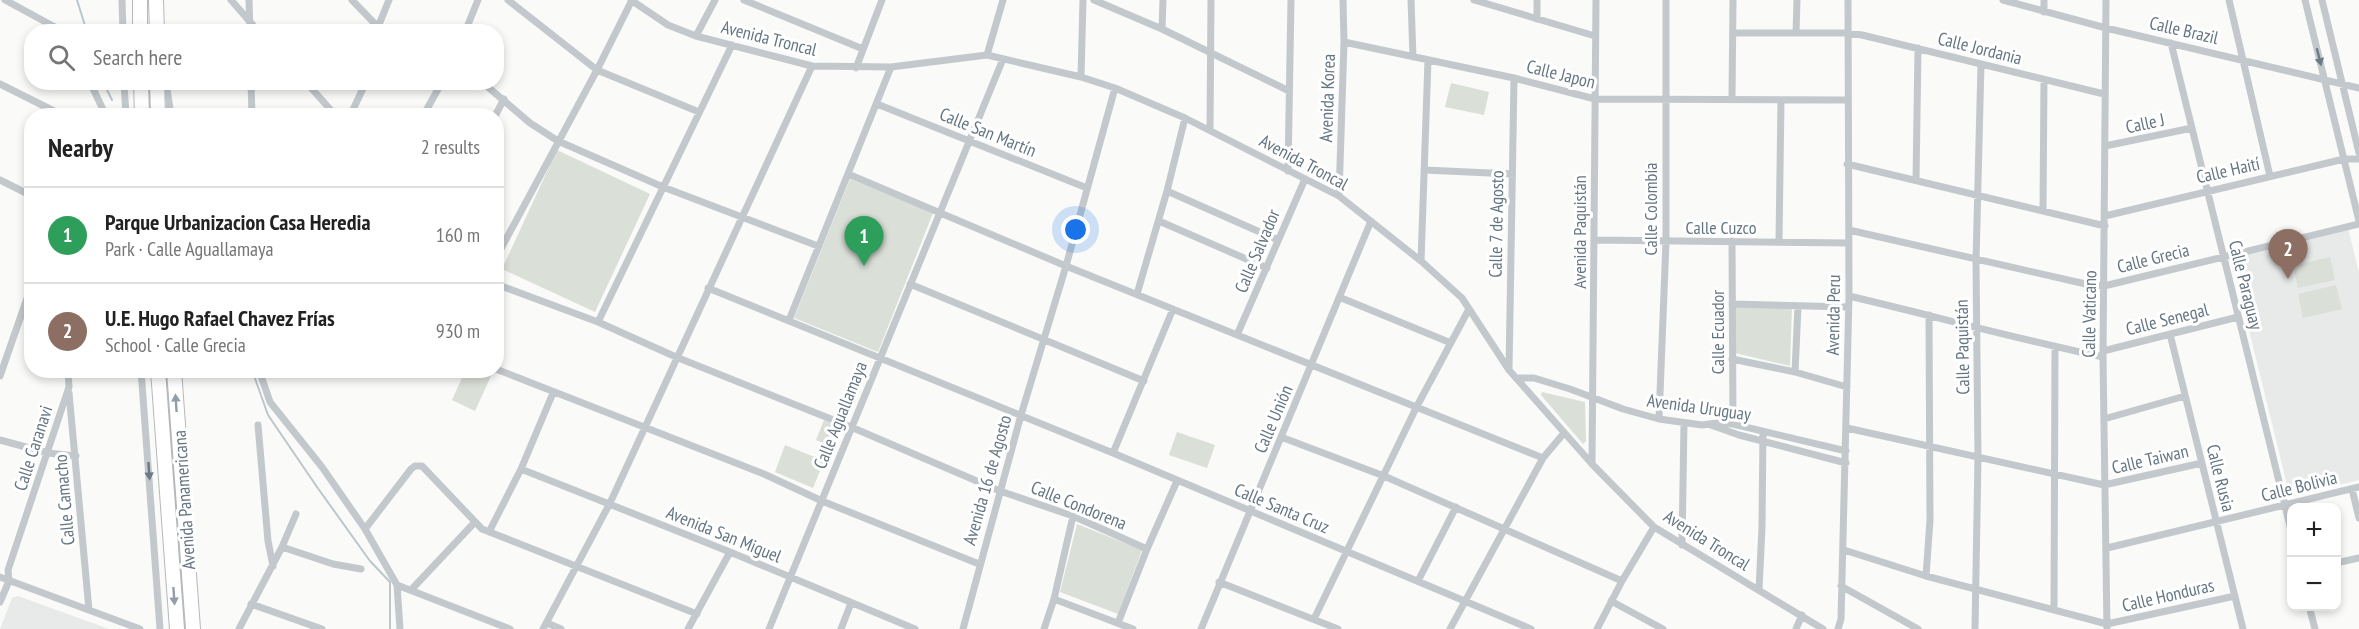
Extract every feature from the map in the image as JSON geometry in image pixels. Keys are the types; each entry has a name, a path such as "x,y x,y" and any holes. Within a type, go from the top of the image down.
{"highway":[{"path":"140,0 140,24"},
{"path":"156,0 157,24"},
{"path":"141,90 142,108"},
{"path":"157,90 158,108"},
{"name":"Avenida Panamericana","path":"159,378 177,629"},
{"name":"Avenida Panamericana","path":"175,378 194,629"}],"street":[{"path":"5,0 49,24"},
{"path":"122,0 123,24"},
{"path":"231,0 253,24"},
{"path":"249,0 249,24"},
{"path":"352,0 375,24"},
{"path":"379,24 389,0"},
{"path":"468,24 478,0"},
{"path":"508,0 597,70 699,112"},
{"path":"504,243 632,0"},
{"name":"Avenida Troncal","path":"632,0 668,25 696,36 812,66 891,67 987,55 1081,77 1115,88 1210,129 1339,196 1421,261 1462,298 1509,370 1592,464 1653,526 1824,629"},
{"path":"696,36 715,0"},
{"path":"744,0 863,49"},
{"path":"856,68 882,0"},
{"path":"987,55 1003,0"},
{"path":"1081,77 1083,0"},
{"path":"1094,0 1162,29 1289,91"},
{"path":"1162,29 1163,0"},
{"path":"1210,129 1211,0"},
{"path":"1288,171 1291,0"},
{"name":"Avenida Korea","path":"1339,196 1344,42 1343,0"},
{"path":"1411,0 1413,57"},
{"path":"1476,0 1595,36"},
{"path":"1537,0 1537,19"},
{"name":"Avenida Paquistán","path":"1592,464 1596,0"},
{"name":"Calle Colombia","path":"1659,419 1666,242 1666,0"},
{"path":"1732,98 1733,0"},
{"path":"1796,33 1797,0"},
{"name":"Avenida Peru","path":"1838,629 1841,618 1847,428 1848,0"},
{"name":"Calle Brazil","path":"2003,0 2106,28 2359,88"},
{"path":"2044,0 2044,12"},
{"name":"Calle Vaticano","path":"2106,0 2103,354 2107,627"},
{"path":"2229,0 2270,176"},
{"path":"2305,0 2359,222"},
{"path":"2322,0 2359,153"},
{"name":"Calle Jordania","path":"1732,33 1847,33 1918,48 2104,94"},
{"name":"Calle Japon","path":"1344,42 1514,78 1595,99 1846,100"},
{"name":"Calle Paraguay","path":"2171,43 2287,516"},
{"path":"597,322 732,45"},
{"path":"1916,180 1918,48"},
{"name":"Calle Aguallamaya","path":"769,629 792,578 851,427 941,214 1003,59"},
{"path":"1421,261 1428,60"},
{"name":"Calle Paquistán","path":"1975,629 1978,457 1976,261 1981,64"},
{"path":"561,629 545,626 610,503 812,66"},
{"path":"789,320 891,67"},
{"name":"Calle 7 de Agosto","path":"1509,370 1514,78"},
{"path":"2043,211 2044,80"},
{"path":"0,84 48,108"},
{"name":"Avenida 16 de Agosto","path":"963,629 979,564 1115,88"},
{"path":"94,90 102,108"},
{"path":"124,90 126,108"},
{"path":"167,90 170,108"},
{"path":"251,90 252,108"},
{"path":"313,90 329,108"},
{"path":"354,108 362,90"},
{"path":"427,108 438,90"},
{"path":"492,90 530,123 558,141 663,187 742,215 818,246"},
{"path":"499,108 504,99"},
{"path":"1779,242 1781,100"},
{"name":"Calle San Martín","path":"877,104 1087,188"},
{"path":"1137,294 1159,221 1185,118"},
{"name":"Calle J","path":"2105,146 2192,128"},
{"name":"Calle Haití","path":"2105,216 2344,159 2359,159"},
{"path":"1847,164 2105,226"},
{"path":"1424,170 1512,174"},
{"path":"848,174 1066,266 1543,458"},
{"name":"Calle Salvador","path":"1237,335 1305,179"},
{"path":"1,183 24,193"},
{"path":"1167,191 1278,240"},
{"name":"Calle Unión","path":"1201,629 1371,220"},
{"path":"1159,221 1267,268"},
{"name":"Calle Grecia","path":"1849,230 1976,261 2104,286 2359,222"},
{"name":"Calle Cuzco","path":"1594,240 1849,243"},
{"name":"Calle Ecuador","path":"1732,241 1733,424"},
{"path":"910,284 1144,381"},
{"name":"Calle Condorena","path":"504,287 597,322 1000,491 1073,516 1147,549"},
{"name":"Calle Santa Cruz","path":"708,288 1113,453 1531,629"},
{"path":"1849,296 1976,328 2103,354"},
{"path":"1339,297 1451,343"},
{"path":"1732,304 1848,307"},
{"path":"1794,372 1798,306"},
{"path":"0,376 24,309"},
{"path":"1113,453 1173,309"},
{"path":"1314,619 1416,408 1469,309"},
{"path":"1926,576 1930,520 1929,315"},
{"name":"Calle Senegal","path":"2103,354 2238,317"},
{"name":"Calle Rusia","path":"2170,334 2243,629"},
{"path":"2054,609 2055,346"},
{"path":"1732,359 1794,372 1847,387"},
{"path":"504,372 643,429 764,474 822,501 979,564"},
{"name":"Avenida Uruguay","path":"1516,378 1529,377 1570,388 1592,398 1659,419 1684,423 1733,424 1846,451"},
{"name":"Calle Caranavi","path":"0,602 9,581 8,570 69,387 68,378"},
{"path":"142,378 160,629"},
{"path":"262,378 270,402 322,467 365,529 398,585 400,629"},
{"name":"Calle Camacho","path":"69,387 88,610"},
{"path":"489,532 521,469 553,393"},
{"path":"2104,419 2186,396"},
{"path":"1682,545 1684,423"},
{"path":"1708,424 1846,463"},
{"path":"258,425 268,541 273,566"},
{"path":"1847,428 2104,485"},
{"path":"1759,590 1763,432"},
{"path":"1450,629 1543,458 1564,433"},
{"path":"1281,437 1384,476 1622,581"},
{"path":"0,440 48,453 76,456"},
{"name":"Calle Taiwan","path":"2104,485 2202,463"},
{"path":"365,529 411,469 417,465 426,469 474,523 489,532 697,614"},
{"name":"Avenida San Miguel","path":"521,469 610,503 912,628"},
{"path":"1118,623 1177,481"},
{"path":"2356,488 2359,518"},
{"name":"Calle Bolivia","path":"2107,548 2356,488"},
{"path":"1418,581 1456,507"},
{"path":"239,629 273,566 296,514"},
{"path":"1044,629 1054,599 1073,516"},
{"path":"411,590 474,523"},
{"path":"1598,629 1653,526"},
{"path":"282,547 333,564 361,569"},
{"path":"1844,550 1926,576 2054,609 2107,627"},
{"path":"688,629 730,552"},
{"path":"2341,562 2359,558"},
{"path":"0,577 140,629"},
{"path":"1219,582 1338,629"},
{"path":"398,585 510,629"},
{"path":"1841,586 1918,629"},
{"name":"Calle Honduras","path":"2107,627 2235,596"},
{"path":"1054,599 1133,629"},
{"path":"1611,601 1651,626 1663,629"},
{"path":"251,603 322,629"},
{"path":"841,629 851,603"},
{"path":"2306,629 2315,628 2310,611"},
{"path":"1796,629 1802,615"}],"shaded area":[{"path":"1451,83 1489,92 1484,115 1445,107"},
{"path":"557,150 650,194 595,312 504,270 504,265"},
{"path":"850,179 933,213 878,352 794,318"},
{"path":"2348,228 2359,273 2359,480 2290,497 2231,257"},
{"path":"2330,257 2335,280 2298,288 2293,266"},
{"path":"2336,285 2342,309 2303,318 2298,294"},
{"path":"1735,307 1792,308 1790,366 1735,353"},
{"path":"462,378 490,378 475,411 452,400"},
{"path":"1542,392 1585,402 1586,441 1583,444 1541,395"},
{"path":"824,420 843,428 835,448 816,440"},
{"path":"1177,432 1215,445 1207,468 1169,455"},
{"path":"785,445 824,461 813,488 775,472"},
{"path":"1077,524 1142,550 1118,614 1060,592"},
{"path":"18,596 109,629 0,629 12,598"}],"waterway":[{"path":"77,0 84,24"},
{"path":"107,90 112,100"},
{"path":"255,378 268,415 370,561 390,582 390,629"}],"place":[{"name":"Parque Urbanizacion Casa Heredia","path":"864,266"},
{"name":"U.E. Hugo Rafael Chavez Frías","path":"2288,279"}]}
